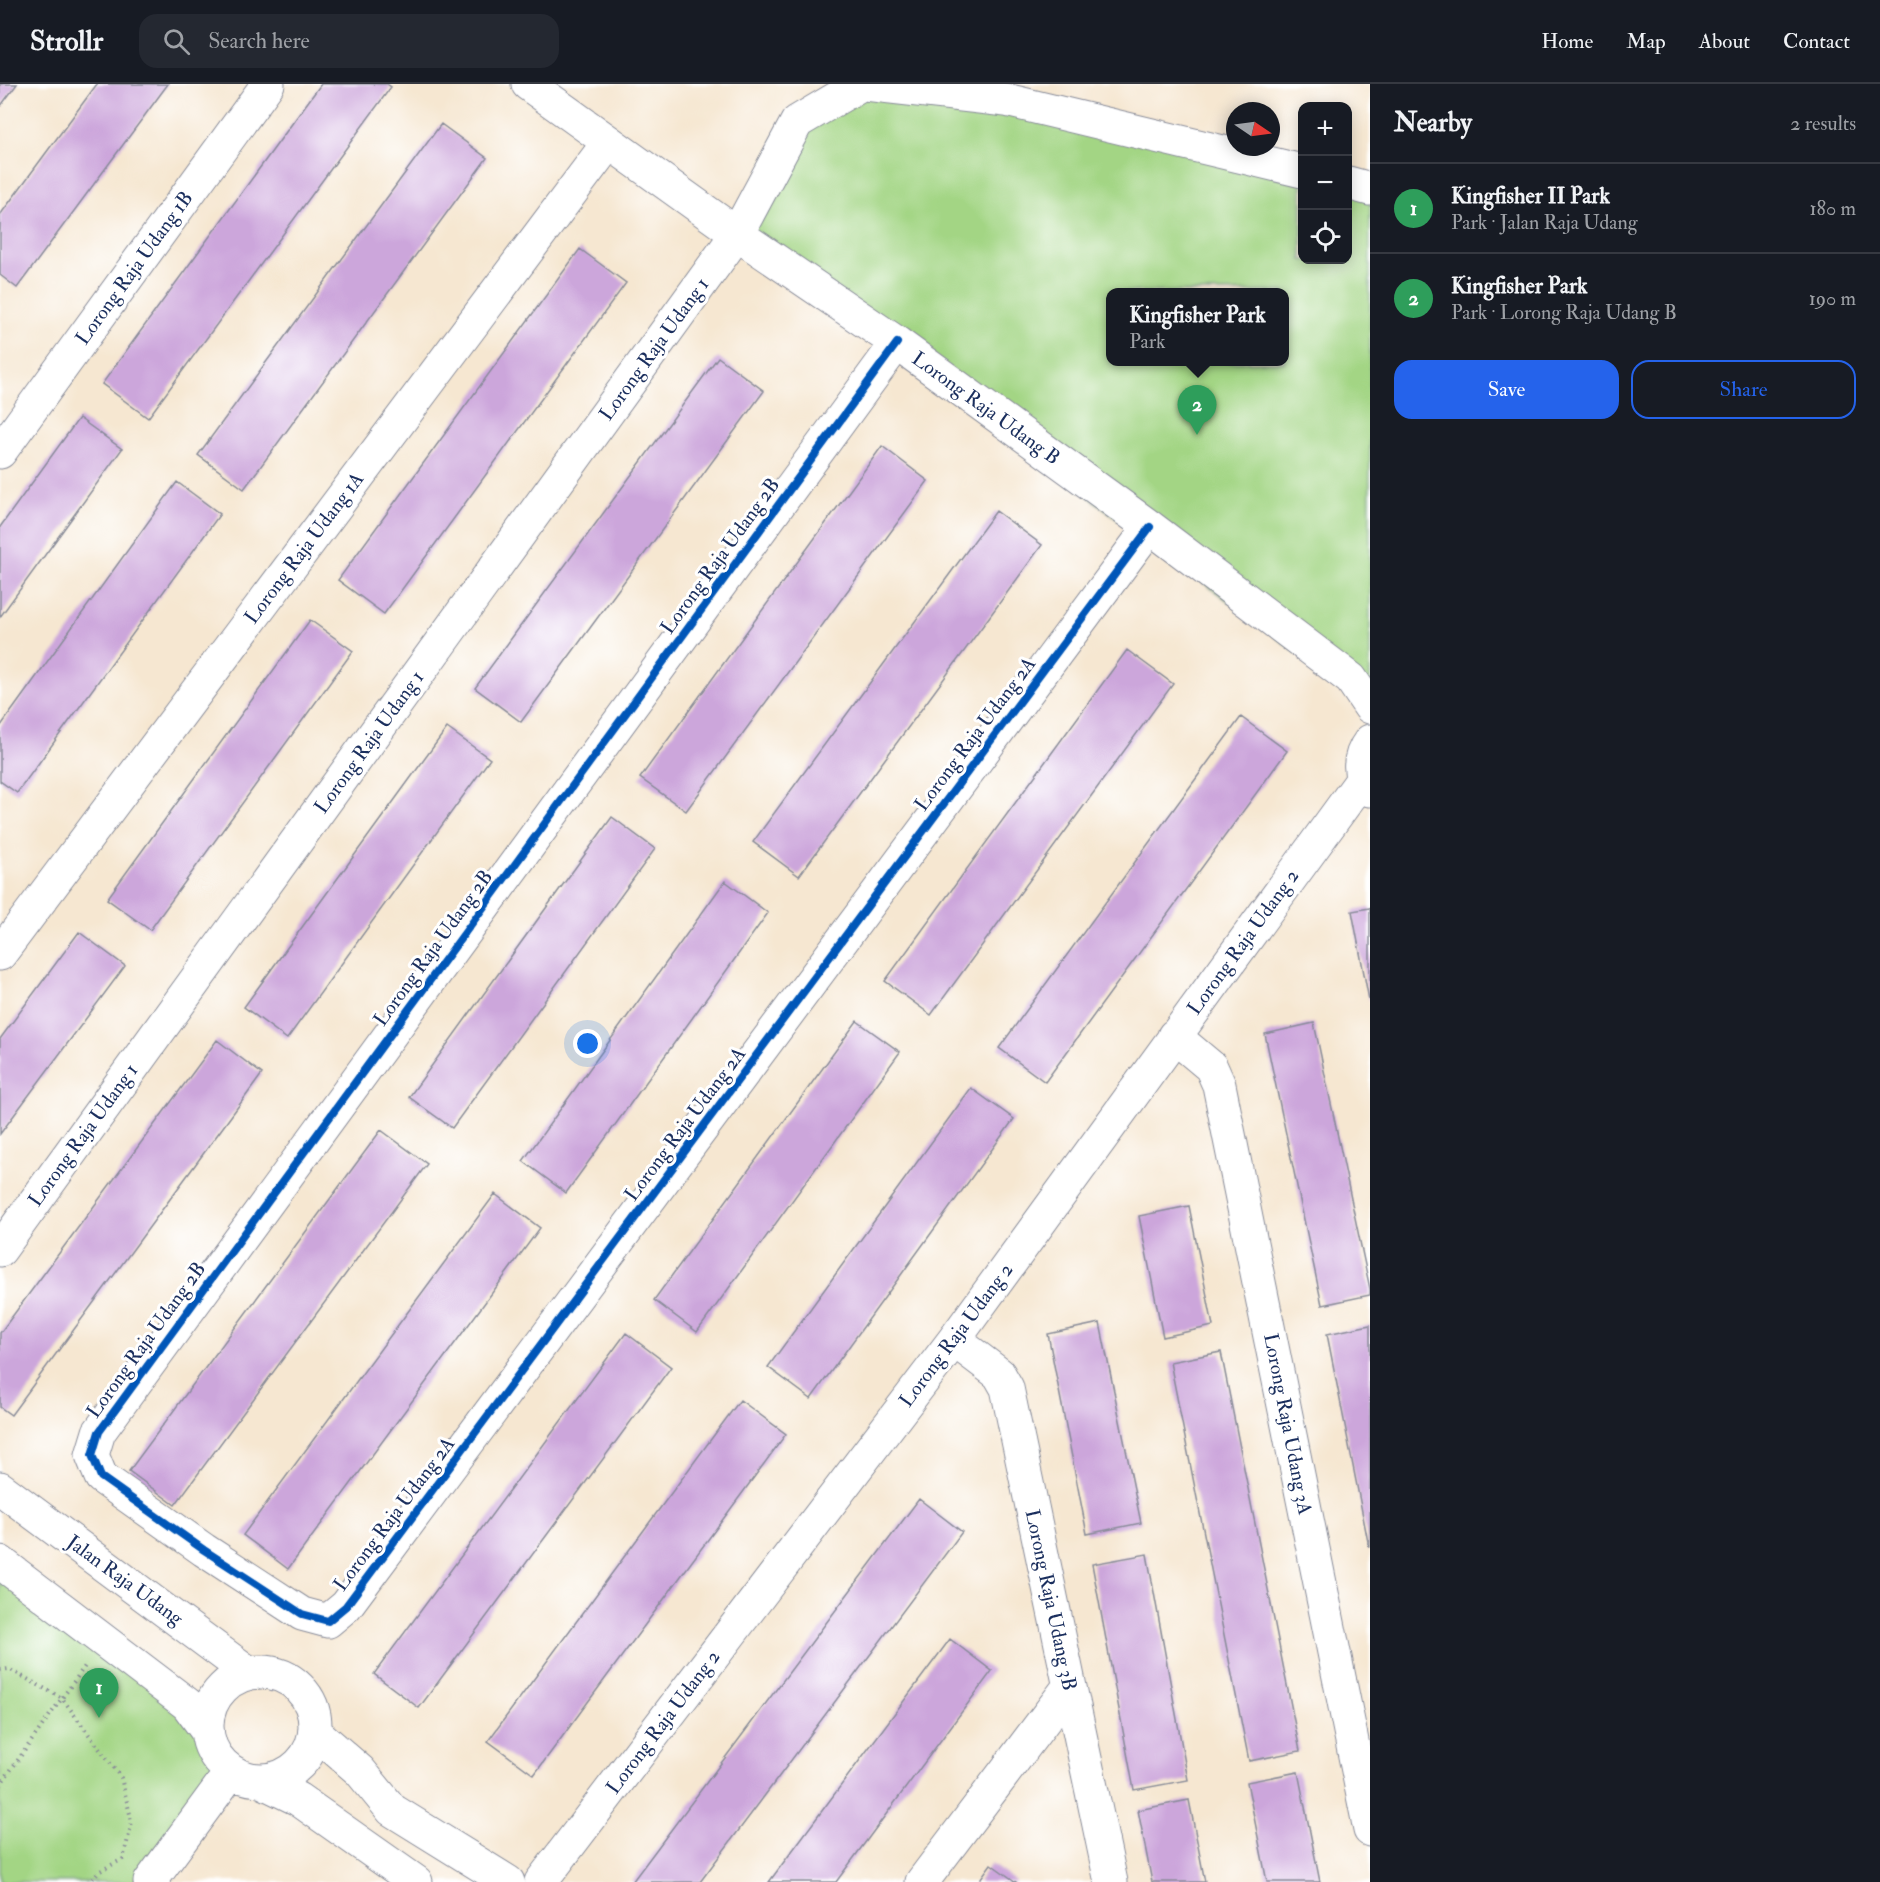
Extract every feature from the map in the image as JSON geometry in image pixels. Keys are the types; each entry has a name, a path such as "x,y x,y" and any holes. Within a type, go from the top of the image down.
{"street":[{"name":"Lorong Raja Udang 1B","path":"0,452 268,84"},
{"name":"Lorong Raja Udang B","path":"528,84 737,234 897,343 1149,528 1351,679 1370,708"},
{"path":"863,84 1006,100 1298,170"},
{"name":"Lorong Raja Udang 1","path":"0,1250 737,234 797,122 863,84"},
{"name":"Lorong Raja Udang 1A","path":"0,954 609,142"},
{"path":"1352,184 1370,189"},
{"name":"Lorong Raja Udang 2B","path":"204,1550 101,1477 92,1455 99,1432 897,343"},
{"name":"Lorong Raja Udang 2A","path":"204,1550 302,1614 328,1621 346,1606 1149,528"},
{"path":"1366,785 1360,760 1370,741"},
{"name":"Lorong Raja Udang 2","path":"541,1882 954,1340 1174,1036 1366,785"},
{"name":"Lorong Raja Udang 3A","path":"1174,1036 1211,1067 1219,1085 1370,1830"},
{"name":"Lorong Raja Udang 3B","path":"954,1340 999,1374 1007,1388 1111,1882"},
{"name":"Jalan Raja Udang","path":"0,1488 249,1673"},
{"path":"0,1562 187,1704 207,1731"},
{"path":"246,1776 276,1778 291,1772 303,1761 311,1748 315,1732 315,1715 308,1699 297,1685 283,1676 267,1672 249,1673 235,1678 222,1688 213,1701 208,1716 207,1731 211,1747 219,1761 246,1776 298,1798 416,1882"},
{"path":"922,1882 1069,1687"},
{"path":"315,1732 360,1771 392,1810 508,1882"},
{"path":"150,1882 246,1776"}],"path":[{"path":"0,1785 86,1665"},
{"path":"0,1670 9,1669 62,1698 121,1778 132,1821 123,1859 98,1872 90,1882"}],"green space":[{"path":"861,84 1298,170 1298,264 1352,264 1352,184 1370,189 1370,707 737,234 797,122"},
{"path":"0,1562 207,1731 216,1753 231,1772 150,1882 0,1882"}],"building":[{"path":"0,84 17,84 0,107"},
{"path":"97,84 168,84 17,288 0,275 0,215"},
{"path":"321,84 387,84 391,87 148,418 102,384"},
{"path":"441,124 487,158 244,489 198,455"},
{"path":"580,249 626,283 384,614 338,580"},
{"path":"718,357 764,391 521,722 475,688"},
{"path":"79,418 122,449 0,617 0,527"},
{"path":"882,446 928,481 686,811 640,778"},
{"path":"177,482 220,514 17,793 0,781 0,727"},
{"path":"996,511 1042,545 799,876 753,842"},
{"path":"310,620 353,651 150,930 107,899"},
{"path":"1127,650 1173,684 931,1015 885,981"},
{"path":"1241,717 1287,751 1045,1082 999,1048"},
{"path":"447,728 490,759 287,1039 244,1007"},
{"path":"612,817 655,849 452,1128 409,1097"},
{"path":"725,881 768,913 566,1193 523,1161"},
{"path":"1370,908 1370,1000 1369,1000 1352,911"},
{"path":"79,932 125,966 0,1134 0,1039"},
{"path":"857,1021 900,1052 697,1332 654,1300"},
{"path":"1314,1023 1370,1289 1370,1295 1322,1305 1265,1034"},
{"path":"217,1040 262,1074 11,1415 0,1407 0,1333"},
{"path":"971,1088 1014,1119 811,1399 768,1367"},
{"path":"381,1130 427,1164 175,1505 129,1471"},
{"path":"495,1194 540,1228 288,1569 243,1535"},
{"path":"1189,1206 1213,1326 1163,1337 1139,1216"},
{"path":"1100,1323 1141,1523 1087,1534 1048,1334"},
{"path":"1370,1325 1370,1547 1369,1547 1327,1334"},
{"path":"626,1333 671,1367 419,1708 374,1674"},
{"path":"1221,1352 1300,1751 1249,1761 1170,1362"},
{"path":"740,1400 786,1434 534,1775 488,1741"},
{"path":"919,1499 962,1532 700,1882 632,1882"},
{"path":"1147,1554 1188,1780 1134,1790 1092,1564"},
{"path":"950,1639 992,1671 836,1882 769,1882"},
{"path":"1298,1772 1320,1882 1267,1882 1247,1782"},
{"path":"1189,1800 1205,1882 1152,1882 1138,1810"},
{"path":"991,1864 1016,1882 978,1882"}],"cycle path":[{"path":"897,343 99,1432 92,1455 101,1477 204,1550 302,1614 328,1621 346,1606 1150,527"}],"place":[{"name":"Kingfisher Park","path":"1197,435"},
{"name":"Kingfisher II Park","path":"99,1718"}]}
